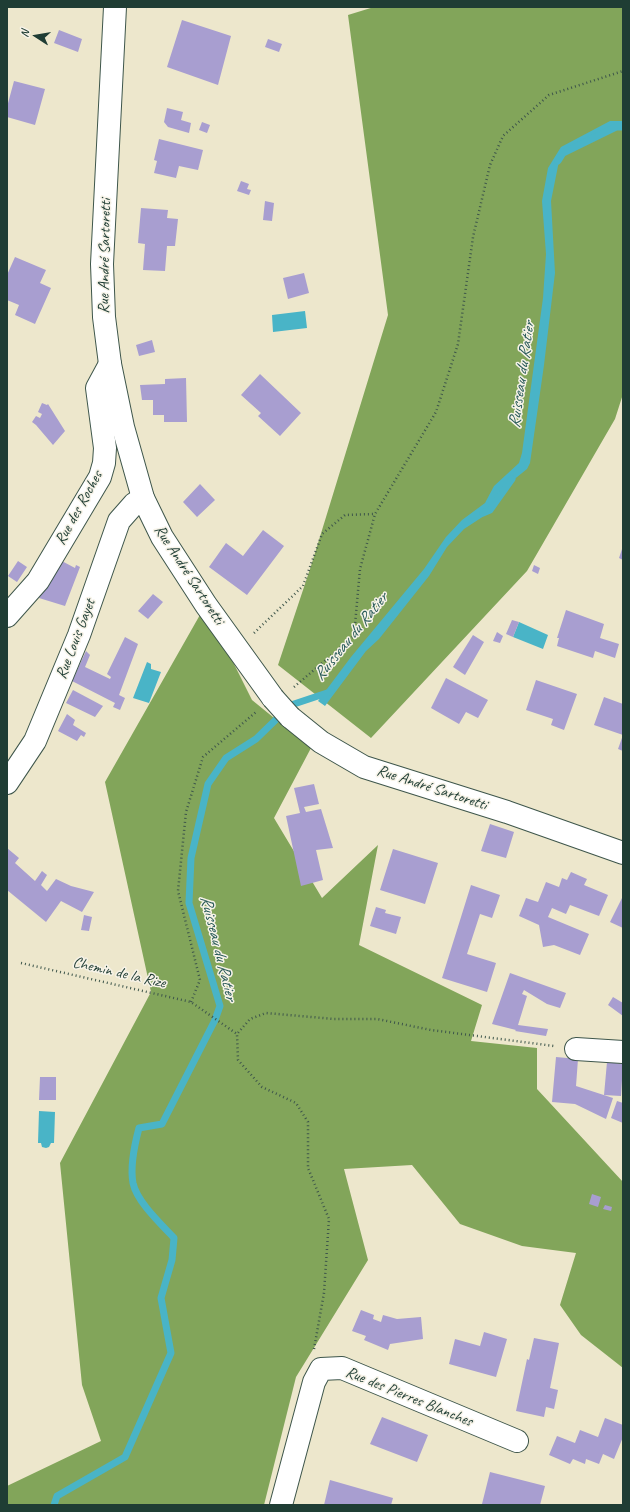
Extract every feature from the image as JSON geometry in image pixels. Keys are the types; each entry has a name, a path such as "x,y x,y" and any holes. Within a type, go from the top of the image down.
{"street":[{"name":"Rue André Sartoretti","path":"116,7 102,264 104,317 110,364 123,427 143,498 162,538 206,605 274,699 290,717 321,742 364,767 507,812 623,853"},
{"name":"Rue des Roches","path":"7,616 38,581 100,477 104,462 105,448 97,388 110,364"},
{"name":"Rue Louis Gayet","path":"7,783 35,741 79,635 119,521 134,504 143,498"},
{"path":"576,1049 623,1052"},
{"name":"Rue des Pierres Blanches","path":"321,1369 342,1368 517,1441"},
{"path":"280,1505 314,1382 321,1369"}],"path":[{"path":"191,1002 200,980 178,891 186,812 203,757 354,636 360,569 375,514 436,412 458,344 473,237 490,165 503,136 549,95 623,71"},
{"path":"238,649 303,586 322,534 345,514 375,514"},
{"name":"Chemin de la Rize","path":"21,963 191,1002 237,1034"},
{"path":"321,1369 313,1354 324,1293 329,1219 308,1168 308,1122 296,1104 262,1087 238,1060 237,1034 250,1019 266,1014 334,1019 378,1020 431,1030 576,1049"}],"green space":[{"path":"374,7 623,7 623,394 615,419 527,571 371,738 278,665 311,566 388,315 348,15"},
{"path":"205,606 252,700 311,748 274,818 322,898 378,845 359,945 482,1005 471,1041 537,1048 537,1089 623,1182 623,1368 581,1335 560,1305 576,1253 522,1246 460,1224 412,1165 344,1169 368,1260 296,1377 264,1505 7,1505 7,1486 101,1441 82,1385 60,1163 151,992 105,782"}],"water":[{"path":"610,121 623,121 623,127 611,128 594,135 563,153 559,161 551,201 555,273 530,463 527,469 501,490 487,514 464,529 447,547 429,576 379,639 366,651 325,706 318,701 351,657 424,569 446,537 462,520 485,503 494,486 519,463 522,453 543,298 546,254 542,201 548,168 561,147"},
{"path":"305,311 307,328 273,332 272,315"},
{"path":"519,622 548,635 543,649 513,637"},
{"path":"147,662 151,664 151,669 161,672 149,703 133,698"},
{"path":"39,1111 55,1112 54,1143 51,1143 49,1147 46,1148 42,1147 41,1143 38,1143"}],"building":[{"path":"182,20 231,36 218,85 167,67"},
{"path":"59,30 82,39 78,52 54,43"},
{"path":"268,39 282,44 279,52 265,47"},
{"path":"14,81 45,89 35,125 7,117 7,107"},
{"path":"167,108 183,112 181,120 191,123 189,133 168,127 164,122"},
{"path":"202,122 210,125 207,133 199,130"},
{"path":"159,139 203,150 198,170 179,166 176,178 154,173 157,161 154,160"},
{"path":"241,181 249,184 247,189 251,190 249,195 237,191"},
{"path":"265,201 274,203 272,221 263,220"},
{"path":"141,208 168,210 167,218 178,219 175,246 167,246 165,271 143,270 145,244 138,243"},
{"path":"15,257 46,270 40,283 51,288 35,324 15,315 19,305 7,300 7,275"},
{"path":"304,273 309,293 288,299 283,278"},
{"path":"152,340 155,352 139,356 136,345"},
{"path":"260,374 301,413 280,436 258,416 261,413 241,395"},
{"path":"186,378 187,422 164,422 164,415 153,415 153,400 142,400 140,385 165,384 165,379"},
{"path":"42,403 48,404 65,431 53,445 32,422 36,416 40,418 42,414 38,412"},
{"path":"200,484 215,500 197,517 183,502"},
{"path":"263,530 284,546 247,595 209,567 226,543 243,556"},
{"path":"623,546 623,560 619,558"},
{"path":"58,559 75,568 76,565 80,567 65,606 39,598 48,576"},
{"path":"18,561 27,567 17,582 8,576"},
{"path":"534,565 540,568 538,574 532,571"},
{"path":"153,594 163,602 148,619 138,611"},
{"path":"566,610 604,624 600,638 619,644 615,658 595,651 593,658 557,646 559,638 557,638"},
{"path":"512,620 519,622 513,637 506,634"},
{"path":"497,632 503,636 500,643 493,641"},
{"path":"473,635 484,642 465,675 453,667"},
{"path":"125,637 138,644 119,695 125,698 120,710 113,707 115,703 72,681 86,651 90,655 85,667 110,679 111,677 107,674"},
{"path":"446,678 488,700 478,718 466,712 459,724 431,708"},
{"path":"536,680 577,694 564,730 551,725 553,719 526,710"},
{"path":"73,690 103,706 95,717 66,703"},
{"path":"604,697 623,704 623,735 594,725"},
{"path":"67,714 75,720 73,725 86,733 84,737 81,735 77,741 58,731"},
{"path":"623,735 623,751 618,749"},
{"path":"314,784 319,804 304,807 306,812 321,809 333,848 316,850 323,880 301,886 286,816 300,813 294,788"},
{"path":"490,824 514,832 506,858 481,851"},
{"path":"7,848 19,858 15,863 35,881 42,871 47,875 41,885 47,891 56,879 71,886 94,892 82,912 61,901 46,922 7,890"},
{"path":"393,849 438,863 425,904 380,890"},
{"path":"571,872 587,879 584,885 608,895 599,916 570,905 566,914 552,908 548,917 589,934 580,955 554,945 543,947 539,925 519,916 526,898 538,902 546,882 559,887 562,878 567,880"},
{"path":"471,885 500,895 492,918 480,914 467,954 496,963 487,992 442,978"},
{"path":"623,896 623,928 610,922"},
{"path":"376,907 386,910 385,913 401,917 396,934 370,926"},
{"path":"84,915 92,917 89,931 81,930"},
{"path":"510,973 566,993 560,1008 547,1004 524,990 522,994 527,996 518,1025 548,1029 546,1036 515,1031 516,1030 492,1024"},
{"path":"613,997 623,1003 623,1016 608,1005"},
{"path":"556,1057 578,1059 576,1086 613,1098 606,1119 575,1104 552,1102"},
{"path":"607,1062 623,1064 621,1096 604,1095"},
{"path":"40,1077 56,1077 56,1100 39,1100"},
{"path":"617,1101 623,1103 623,1123 611,1118"},
{"path":"592,1194 601,1197 598,1207 589,1204"},
{"path":"605,1205 612,1207 611,1211 603,1209"},
{"path":"361,1310 374,1315 373,1319 381,1322 383,1315 397,1319 421,1317 423,1339 390,1344 388,1350 364,1340 366,1336 352,1331"},
{"path":"484,1332 507,1339 496,1377 449,1364 455,1339 480,1346"},
{"path":"534,1338 559,1343 550,1388 558,1390 554,1409 546,1407 544,1417 516,1411 527,1359 529,1360"},
{"path":"382,1417 428,1435 417,1462 370,1444"},
{"path":"605,1418 623,1425 623,1437 614,1459 603,1454 599,1464 586,1459 585,1464 573,1459 570,1464 549,1455 557,1436 575,1443 580,1430 598,1437"},
{"path":"490,1472 545,1486 540,1505 482,1504"},
{"path":"330,1480 393,1498 391,1505 324,1505"}],"waterway":[{"name":"Ruisseau du Ratier","path":"558,161 563,153 616,127 623,127"},
{"name":"Ruisseau du Ratier","path":"483,513 490,510 512,479"},
{"name":"Ruisseau du Ratier","path":"54,1505 57,1496 125,1457 171,1353 161,1298 172,1260 174,1238 139,1198 135,1190 132,1177 139,1128 162,1124 215,1020 220,1006 189,903 191,858 208,784 226,758 256,739 291,705 330,692 331,690"}]}
